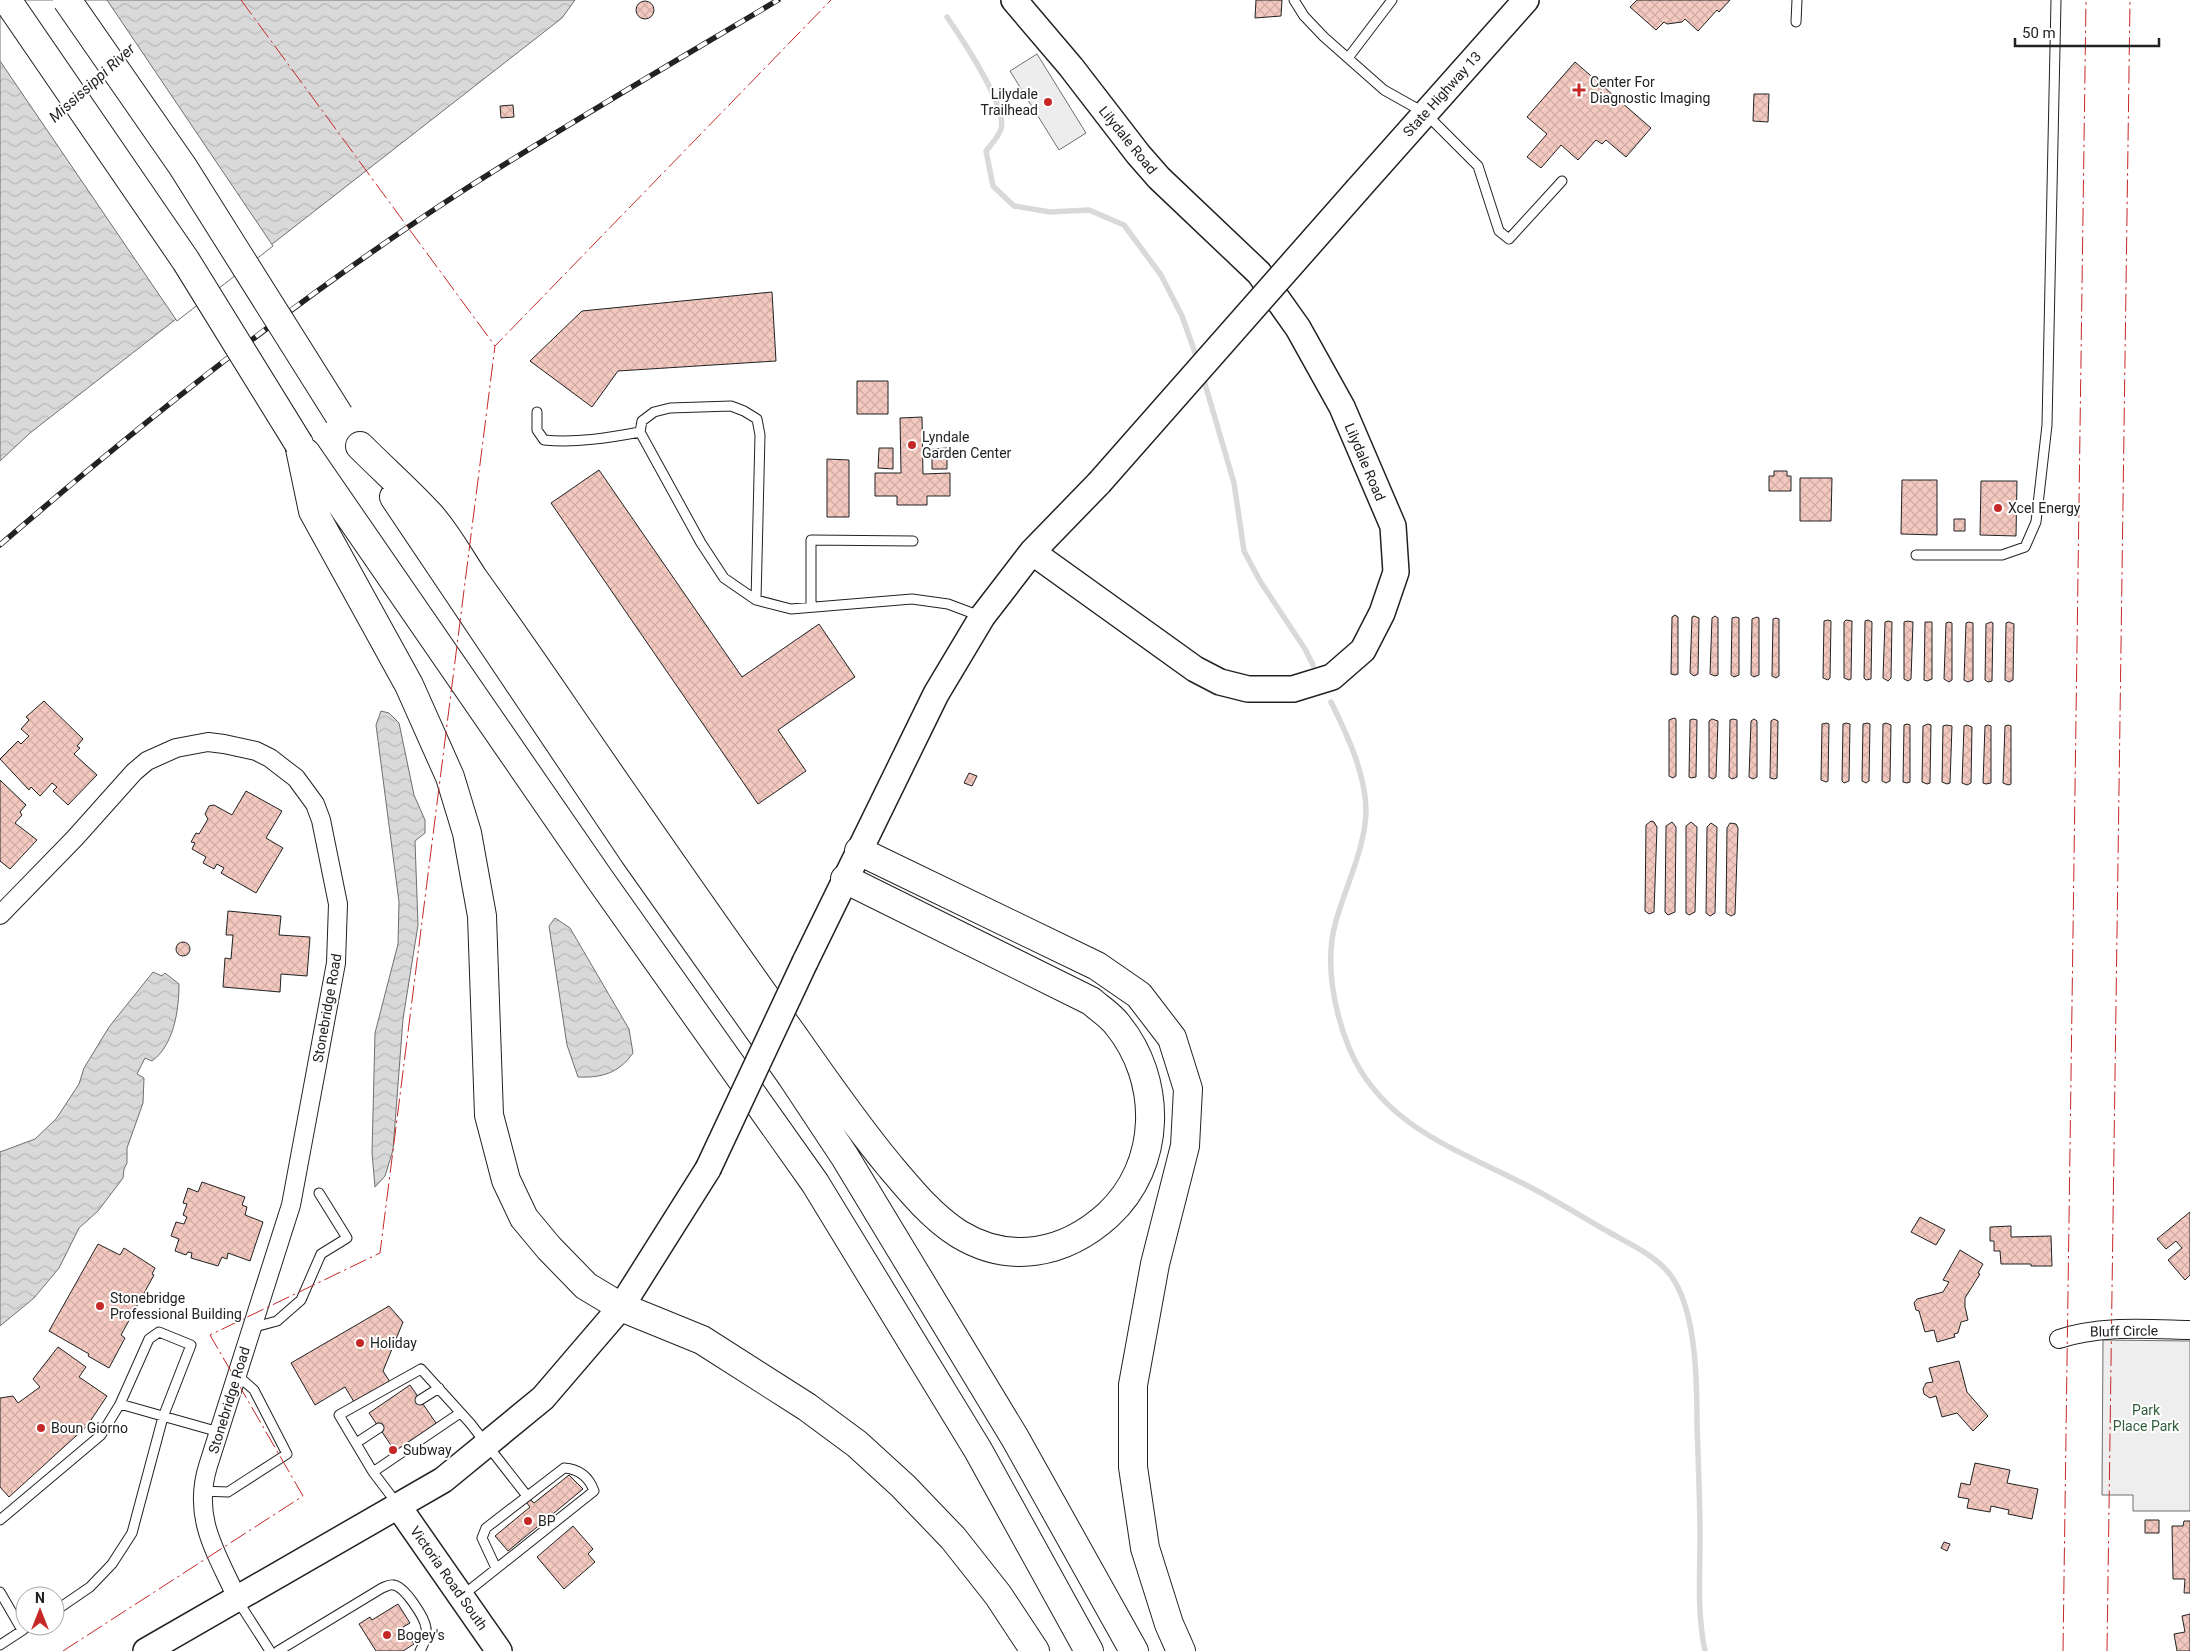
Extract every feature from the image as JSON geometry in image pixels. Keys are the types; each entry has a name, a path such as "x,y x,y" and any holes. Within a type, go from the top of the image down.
{"highway":[{"path":"7,0 186,261 300,444 599,878 814,1183 978,1450 1089,1651"},
{"path":"67,0 188,175 339,415 634,854 792,1077 845,1157 1015,1438 1134,1651"},
{"path":"300,444 313,511 409,685 450,777 467,833 482,916 489,1115 506,1180 524,1218 549,1248 586,1286 621,1307 702,1340 807,1407 857,1444 903,1486 953,1538 998,1595 1035,1651"},
{"path":"360,446 432,517 717,930 868,1140 917,1199 958,1233 988,1248 1007,1251 1050,1249 1076,1238 1099,1223 1124,1200 1138,1173 1148,1144 1151,1111 1146,1079 1137,1054 1116,1022 1082,996 845,879"},
{"path":"859,852 1097,966 1139,995 1172,1038 1188,1089 1185,1146 1156,1264 1133,1385 1133,1467 1145,1548 1169,1624 1181,1651"}],"street":[{"name":"Lilydale Road","path":"1014,0 1071,67 1138,154 1159,178 1259,273 1298,328 1342,407 1392,526 1396,572 1382,613 1363,650 1332,677 1293,689 1248,689 1220,682 1195,669 1032,552"},
{"name":"State Highway 13","path":"146,1651 176,1638 237,1598 443,1480 543,1398 621,1307 708,1169 805,962 936,694 982,617 1032,552 1099,483 1526,0"},
{"name":"Stonebridge Road","path":"0,915 75,838 134,772 147,761 176,748 208,742 256,751 270,758 296,778 314,804 326,838 337,897 339,924 336,963 291,1205 251,1328 202,1491 202,1513 205,1529 237,1598"},
{"name":"Bluff Circle","path":"2059,1338 2078,1332 2098,1330 2190,1330"},
{"name":"Victoria Road South","path":"398,1506 499,1651"}],"lane":[{"path":"1294,0 1304,16 1348,58 1384,90 1425,113 1478,166 1499,231 1509,239 1562,181"},
{"path":"1348,58 1392,0"},
{"path":"1796,22 1797,0"},
{"path":"1916,555 2002,555 2025,546 2036,522 2047,425 2056,0"},
{"path":"756,600 760,435 757,419 744,410 731,406 670,408 654,412 642,421 640,432 701,543 724,578 756,600 791,609 912,599 948,604 982,617"},
{"path":"537,412 537,430 544,440 562,442 591,440 640,432"},
{"path":"811,607 811,540 913,541"},
{"path":"251,1328 277,1321 301,1300 321,1254 347,1238 319,1193"},
{"path":"0,1520 101,1435 120,1404 149,1338 159,1332 190,1345 163,1417 132,1532 112,1564 90,1587 65,1604"},
{"path":"398,1506 373,1472 339,1415 421,1369 487,1443 527,1496"},
{"path":"202,1491 228,1492 287,1454 254,1390 237,1375"},
{"path":"420,1400 439,1388"},
{"path":"120,1404 219,1432"},
{"path":"373,1472 460,1413"},
{"path":"356,1443 379,1428"},
{"path":"462,1596 594,1491 590,1482 575,1469 564,1468 486,1528 482,1538 496,1568"},
{"path":"278,1651 382,1588 393,1584 402,1588 421,1615 426,1627 424,1642 420,1651"},
{"path":"0,1592 15,1613"},
{"path":"237,1598 270,1651"},
{"path":"0,1645 15,1635"}],"green space":[{"name":"Park Place Park","path":"2103,1340 2190,1341 2190,1511 2133,1511 2133,1495 2102,1495"}],"shaded area":[{"name":"Lilydale Trailhead","path":"1037,54 1086,133 1059,150 1010,71"}],"water":[{"name":"Mississippi River","path":"0,0 575,0 562,18 30,433 0,461"},
{"path":"381,711 389,713 399,723 414,795 425,820 425,833 415,841 418,925 403,1019 393,1150 385,1176 375,1187 372,1153 375,1033 398,944 399,902 376,725"},
{"path":"555,918 570,928 629,1029 633,1053 616,1070 609,1073 578,1077 567,1045 549,926"},
{"path":"153,972 162,976 165,973 179,984 178,1005 174,1026 165,1046 152,1061 145,1058 137,1074 144,1078 143,1103 127,1148 127,1163 123,1178 98,1211 79,1228 59,1268 34,1298 0,1326 0,1152 35,1139 56,1119 79,1084 84,1068 109,1027"}],"pier":[{"path":"0,0 107,0 273,246 177,321 0,61"}],"building":[{"path":"1256,0 1282,0 1281,16 1255,18"},
{"path":"1637,0 1730,0 1719,12 1717,10 1698,31 1685,19 1682,22 1667,24 1664,22 1656,30 1630,7"},
{"path":"645,1 651,4 654,10 651,16 645,19 639,16 636,10 639,4"},
{"name":"Center For Diagnostic Imaging","path":"1575,62 1651,128 1626,157 1606,140 1602,144 1596,140 1578,160 1561,145 1541,168 1527,157 1547,134 1527,117"},
{"path":"1754,94 1769,94 1768,122 1753,121"},
{"path":"513,105 514,117 501,118 500,106"},
{"path":"772,292 776,361 618,371 592,407 530,361 582,311"},
{"path":"857,381 888,381 888,414 857,414"},
{"name":"Lyndale Garden Center","path":"922,417 923,474 950,473 950,496 927,496 927,505 897,505 897,496 875,496 875,473 901,473 900,418"},
{"path":"879,448 893,448 893,469 878,468"},
{"path":"947,448 947,469 932,469 932,449"},
{"path":"827,459 849,460 849,517 827,517"},
{"path":"599,470 742,677 819,624 855,677 778,730 806,771 758,804 551,503"},
{"path":"1774,471 1787,471 1787,476 1791,476 1791,491 1769,491 1769,476 1774,476"},
{"path":"1800,478 1832,478 1831,521 1800,521"},
{"path":"1902,480 1937,480 1937,535 1901,534"},
{"name":"Xcel Energy","path":"1981,481 2017,481 2016,536 1980,535"},
{"path":"1954,519 1965,519 1965,531 1954,531"},
{"path":"1675,615 1678,617 1678,674 1675,675 1671,674 1672,617"},
{"path":"1715,616 1718,618 1718,675 1715,676 1710,674 1712,618"},
{"path":"1692,617 1699,618 1698,674 1694,676 1690,673"},
{"path":"1732,618 1739,618 1739,675 1734,677 1731,675"},
{"path":"1759,618 1759,675 1754,677 1751,675 1752,619"},
{"path":"1773,619 1779,619 1779,676 1776,678 1772,676"},
{"path":"1846,620 1852,621 1851,679 1849,680 1844,678 1844,622"},
{"path":"1824,621 1831,621 1830,678 1828,680 1823,678"},
{"path":"1865,621 1872,622 1871,679 1866,680 1864,678"},
{"path":"1885,622 1892,622 1891,678 1888,681 1883,678"},
{"path":"1904,622 1913,622 1911,679 1908,681 1904,679"},
{"path":"1925,622 1932,622 1932,679 1927,681 1924,680"},
{"path":"1946,623 1952,623 1952,680 1949,682 1944,679"},
{"path":"1966,623 1973,623 1973,680 1968,682 1964,680"},
{"path":"1993,623 1992,681 1988,682 1985,680 1986,624"},
{"path":"2006,623 2014,624 2013,680 2009,682 2005,680"},
{"path":"44,701 83,739 77,746 80,748 74,754 97,775 68,805 53,791 57,787 52,783 40,796 31,787 29,790 0,759 18,741 21,744 29,736 21,729 29,720 26,717"},
{"path":"1676,719 1676,776 1673,778 1669,776 1669,720"},
{"path":"1712,719 1718,721 1716,777 1713,779 1709,777 1709,721"},
{"path":"1754,719 1757,721 1757,777 1753,779 1749,777 1751,721"},
{"path":"1774,719 1778,721 1777,778 1774,779 1770,778 1771,721"},
{"path":"1690,720 1697,720 1696,777 1691,778 1689,777"},
{"path":"1730,720 1737,720 1737,777 1732,779 1729,777"},
{"path":"1822,724 1829,724 1828,781 1826,782 1821,780"},
{"path":"1843,724 1850,724 1849,781 1844,783 1842,781"},
{"path":"1863,724 1870,724 1869,781 1866,783 1862,781"},
{"path":"1883,724 1891,725 1890,781 1886,783 1882,781"},
{"path":"1904,725 1910,725 1910,782 1907,783 1903,782"},
{"path":"1931,725 1930,783 1927,784 1922,782 1923,726"},
{"path":"1943,726 1952,726 1950,783 1947,784 1942,782"},
{"path":"1964,726 1972,727 1971,783 1967,785 1962,783"},
{"path":"1985,726 1991,726 1991,783 1986,784 1983,783"},
{"path":"2005,726 2011,726 2011,784 2008,785 2003,783"},
{"path":"969,773 977,776 972,786 964,783"},
{"path":"0,780 26,805 20,812 22,815 15,823 37,840 10,869 0,861"},
{"path":"246,791 282,811 266,838 283,848 256,893 221,873 224,868 217,864 214,869 203,863 206,857 192,849 195,843 191,842 196,833 199,834 208,819 205,814 209,806 214,805 232,815"},
{"path":"1651,821 1657,827 1654,912 1649,914 1645,911 1646,825"},
{"path":"1672,822 1676,827 1675,912 1668,915 1665,912 1666,826"},
{"path":"1691,822 1697,827 1695,912 1689,915 1686,913 1686,826"},
{"path":"1711,823 1717,827 1715,913 1710,916 1706,913 1707,827"},
{"path":"1730,823 1736,824 1738,828 1735,914 1731,916 1726,913 1727,828"},
{"path":"228,911 281,916 279,935 310,937 307,976 281,974 280,992 223,987 225,958 231,959 233,935 226,935"},
{"path":"183,942 188,944 190,949 188,954 183,956 178,954 176,949 178,944"},
{"path":"202,1182 245,1197 242,1205 247,1207 245,1215 263,1222 250,1261 228,1253 227,1259 222,1257 218,1266 191,1258 192,1253 188,1252 186,1255 175,1251 179,1239 171,1236 176,1222 184,1224 187,1217 183,1215 187,1204 183,1203 188,1188 198,1192"},
{"path":"2190,1212 2190,1275 2185,1280 2168,1260 2182,1248 2176,1241 2166,1249 2157,1239"},
{"path":"1920,1217 1945,1230 1936,1245 1911,1232"},
{"path":"2011,1226 2011,1237 2051,1236 2052,1266 2001,1264 2000,1251 1994,1251 1994,1241 1990,1241 1990,1227"},
{"name":"Stonebridge Professional Building","path":"98,1244 120,1255 124,1248 155,1268 152,1274 154,1275 121,1335 125,1338 109,1368 49,1331"},
{"path":"1960,1250 1983,1264 1978,1273 1980,1274 1965,1298 1968,1320 1961,1322 1958,1333 1954,1334 1955,1337 1937,1342 1934,1330 1925,1332 1919,1311 1916,1310 1914,1303 1917,1299 1943,1292 1949,1282 1943,1280"},
{"name":"Holiday","path":"389,1306 403,1322 383,1371 390,1382 354,1402 345,1387 315,1405 291,1363"},
{"path":"58,1347 86,1367 79,1377 107,1396 87,1426 9,1497 0,1487 0,1398 13,1396 18,1403 40,1387 33,1379"},
{"path":"1959,1361 1967,1392 1988,1416 1973,1431 1957,1413 1942,1417 1936,1396 1930,1398 1924,1394 1923,1389 1926,1383 1933,1382 1929,1368"},
{"name":"Holiday","path":"410,1385 438,1426 397,1454 369,1413"},
{"path":"1975,1463 2010,1470 2007,1483 2038,1489 2032,1519 2008,1514 2009,1510 1991,1506 1990,1512 1967,1508 1969,1499 1958,1497 1961,1483 1970,1485"},
{"name":"BP","path":"569,1475 583,1489 508,1551 495,1536 530,1507 526,1502 530,1499 534,1503"},
{"path":"2145,1520 2159,1520 2159,1533 2145,1533"},
{"path":"2184,1521 2190,1521 2190,1593 2184,1593 2185,1579 2173,1579 2172,1526 2183,1526"},
{"path":"573,1526 593,1549 588,1554 595,1562 564,1589 537,1557"},
{"path":"1944,1542 1950,1544 1947,1551 1941,1548"},
{"name":"Bogey's","path":"398,1604 410,1623 403,1627 414,1644 403,1651 376,1651 359,1624 370,1617 372,1620"},
{"path":"2190,1614 2190,1651 2177,1651 2174,1634 2185,1632 2182,1616"}],"waterway":[{"path":"947,17 981,72 997,105 1001,119 1000,132 986,151 993,186 1014,206 1050,212 1089,210 1124,225 1161,275 1182,316 1198,361"},
{"path":"1203,377 1234,483 1244,551 1260,581 1305,649 1313,665"},
{"path":"1331,702 1349,741 1359,769 1363,783 1366,811 1362,839 1332,936 1332,986 1344,1035 1364,1076 1382,1099 1403,1117 1450,1147 1538,1191 1635,1247 1662,1265 1675,1282 1687,1313 1696,1369 1700,1508 1700,1608 1705,1651"}],"railway":[{"path":"0,545 112,450 228,358 346,270 505,164 778,0"}],"power":[{"path":"241,0 495,346"},
{"path":"63,1651 303,1496 210,1335 380,1253 495,346 831,0"},
{"path":"2063,1651 2086,0"},
{"path":"2107,1651 2130,0"}],"place":[{"name":"Center For Diagnostic Imaging","path":"1579,90"},
{"name":"Lilydale Trailhead","path":"1048,102"},
{"name":"Lyndale Garden Center","path":"912,445"},
{"name":"Xcel Energy","path":"1998,508"},
{"name":"Stonebridge Professional Building","path":"100,1306"},
{"name":"Holiday","path":"360,1343"},
{"name":"Boun Giorno","path":"41,1428"},
{"name":"Subway","path":"393,1450"},
{"name":"BP","path":"528,1521"},
{"name":"Bogey's","path":"387,1635"}]}
